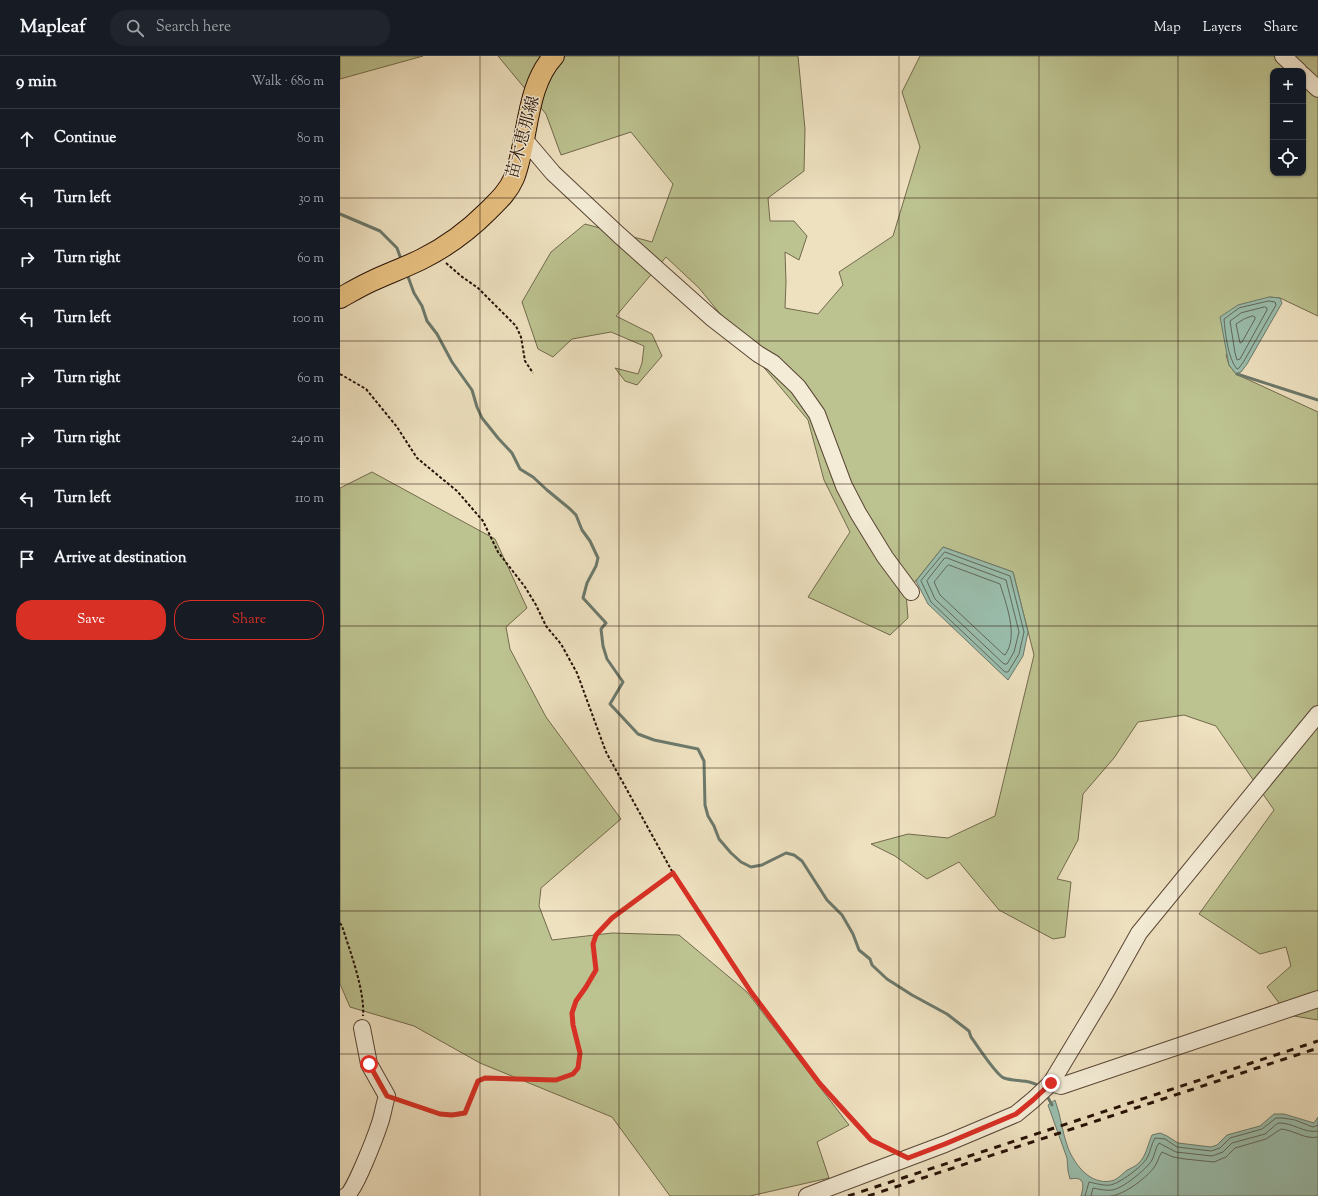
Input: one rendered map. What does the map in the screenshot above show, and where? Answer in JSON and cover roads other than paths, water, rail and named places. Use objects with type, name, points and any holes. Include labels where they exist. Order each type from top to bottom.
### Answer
[{"type":"main road","name":"苗木恵那線","points":[[340,298],[439,249],[471,228],[505,195],[514,178],[525,140],[527,122],[536,89],[542,75],[554,56]]},
{"type":"street","points":[[1283,56],[1296,68]]},
{"type":"street","points":[[1306,78],[1318,89]]},
{"type":"street","points":[[525,140],[553,173],[625,240],[713,319],[758,354],[773,363],[798,387],[817,414],[844,486],[858,513],[885,557],[911,592]]},
{"type":"street","points":[[807,1196],[945,1144],[1016,1114],[1033,1100],[1051,1083],[1107,990],[1139,933],[1318,714]]},
{"type":"street","points":[[1051,1083],[1061,1086],[1318,999]]},
{"type":"street","points":[[346,1194],[357,1178],[380,1123],[387,1096],[369,1064],[362,1028]]},
{"type":"water","points":[[1269,297],[1280,298],[1282,303],[1247,364],[1241,372],[1236,374],[1229,365],[1220,317],[1238,305]]},
{"type":"water","points":[[943,547],[1013,572],[1028,632],[1023,656],[1008,680],[928,604],[916,581]]},
{"type":"water","points":[[1055,1100],[1066,1142],[1075,1161],[1090,1177],[1103,1181],[1115,1180],[1126,1171],[1136,1166],[1145,1153],[1152,1135],[1160,1133],[1178,1143],[1211,1147],[1217,1145],[1227,1135],[1260,1126],[1274,1114],[1284,1114],[1314,1123],[1318,1117],[1318,1196],[1081,1196],[1083,1188],[1082,1182],[1081,1180],[1075,1178],[1070,1179],[1067,1158],[1048,1105]]},
{"type":"waterway","points":[[340,214],[380,231],[397,248],[402,262]]},
{"type":"waterway","points":[[407,274],[414,293],[422,306],[427,321],[437,334],[452,362],[472,390],[482,418],[512,453],[520,469],[533,477],[576,515],[582,530],[590,541],[598,558],[596,566],[587,583],[583,598],[606,623],[601,629],[603,646],[607,659],[623,682],[610,704],[638,734],[654,740],[698,749],[704,761],[705,805],[708,816],[719,839],[741,862],[751,867],[762,865],[786,853],[794,855],[802,861],[827,900],[842,915],[853,934],[859,950],[870,959],[872,965],[887,979],[912,995],[947,1014],[969,1031],[971,1037],[982,1053],[1001,1076],[1008,1079],[1036,1084],[1040,1087]]},
{"type":"waterway","points":[[1237,374],[1318,400]]},
{"type":"waterway","points":[[1046,1094],[1052,1105]]},
{"type":"railway","points":[[848,1196],[1318,1041]]},
{"type":"railway","points":[[868,1196],[1318,1048]]}]
